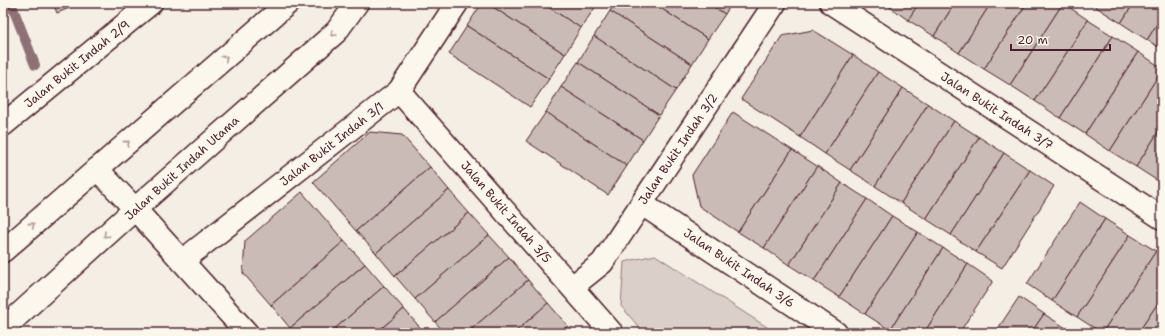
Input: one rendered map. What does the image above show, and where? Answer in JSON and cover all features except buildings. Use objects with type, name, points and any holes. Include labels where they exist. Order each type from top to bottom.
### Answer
[{"type":"street","name":"Jalan Bukit Indah 2/9","points":[[3,125],[151,3]]},
{"type":"street","points":[[3,251],[288,3]]},
{"type":"street","name":"Jalan Bukit Indah Utama","points":[[3,329],[135,209],[336,32],[357,3]]},
{"type":"street","name":"Jalan Bukit Indah 3/1","points":[[182,261],[399,91],[457,3]]},
{"type":"street","name":"Jalan Bukit Indah 3/2","points":[[572,287],[602,263],[775,3]]},
{"type":"street","name":"Jalan Bukit Indah 3/7","points":[[831,3],[1162,218]]},
{"type":"street","name":"Jalan Bukit Indah 3/5","points":[[399,91],[612,333]]},
{"type":"street","points":[[97,169],[247,333]]},
{"type":"street","name":"Jalan Bukit Indah 3/6","points":[[642,204],[836,333]]},
{"type":"shaded area","points":[[655,255],[776,333],[644,333],[621,306],[624,262]]},
{"type":"waterway","points":[[11,3],[35,65]]}]
